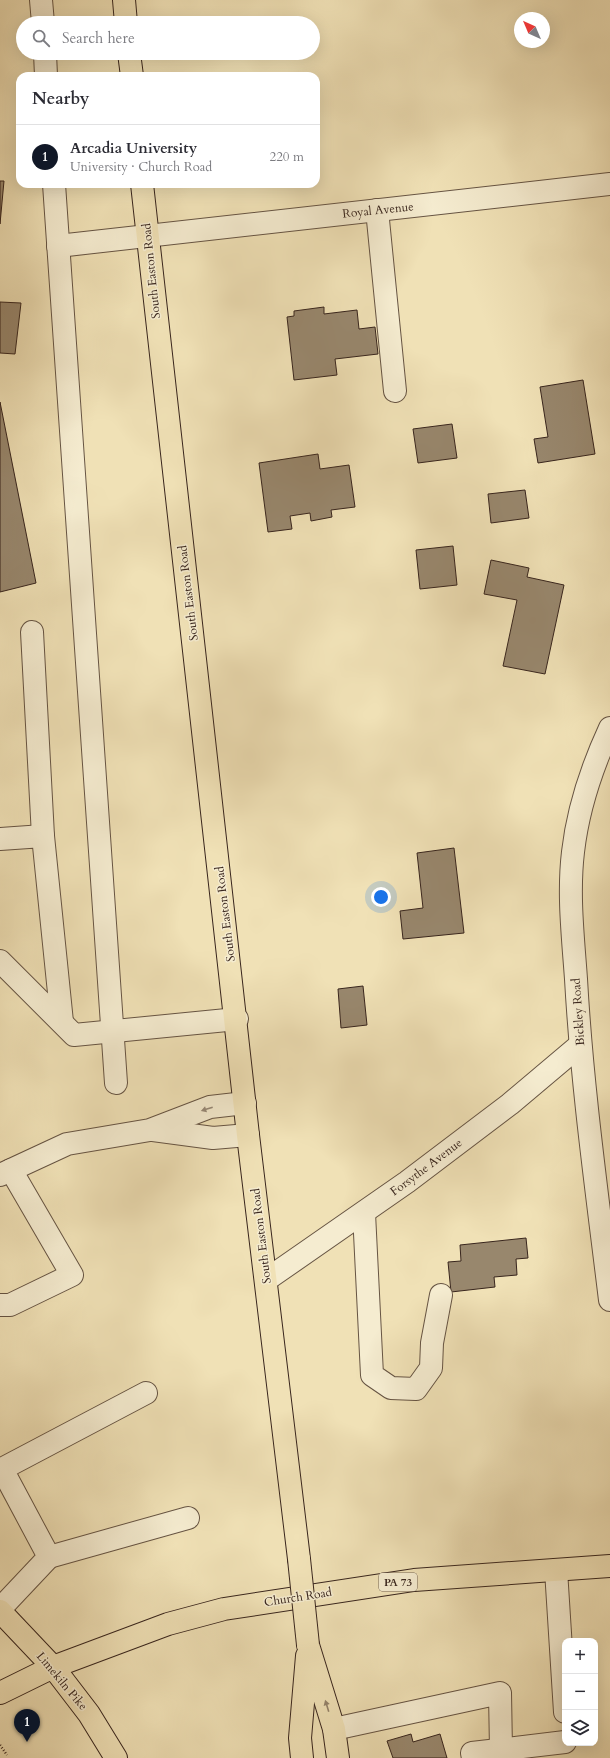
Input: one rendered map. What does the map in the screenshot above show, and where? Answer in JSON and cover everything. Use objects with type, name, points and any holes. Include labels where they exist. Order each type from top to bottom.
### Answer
[{"type":"main road","points":[[124,0],[125,16]]},
{"type":"main road","points":[[130,60],[131,72]]},
{"type":"main road","name":"South Easton Road","points":[[142,188],[248,1135],[308,1645],[300,1738],[302,1758]]},
{"type":"main road","name":"Church Road","points":[[0,1693],[53,1667],[168,1624],[224,1608],[414,1580],[610,1566]]},
{"type":"main road","name":"Limekiln Pike","points":[[0,1610],[53,1667],[89,1714],[116,1758]]},
{"type":"main road","name":"South Easton Road","points":[[308,1645],[334,1729],[338,1758]]},
{"type":"street","points":[[41,0],[42,16]]},
{"type":"street","points":[[45,60],[46,72]]},
{"type":"street","name":"Royal Avenue","points":[[58,246],[610,184]]},
{"type":"street","points":[[54,188],[116,1082]]},
{"type":"street","points":[[377,210],[395,391]]},
{"type":"street","points":[[32,632],[43,836],[62,1022]]},
{"type":"street","name":"Bickley Road","points":[[610,728],[596,757],[584,796],[573,853],[572,918],[580,1045],[610,1300]]},
{"type":"street","points":[[0,839],[43,836]]},
{"type":"street","points":[[0,961],[74,1035],[236,1019]]},
{"type":"street","name":"Forsythe Avenue","points":[[266,1280],[407,1182],[510,1104],[580,1045]]},
{"type":"street","points":[[0,1305],[10,1305],[72,1275],[5,1172],[67,1144],[150,1130],[210,1107],[245,1103]]},
{"type":"street","points":[[150,1130],[213,1138],[248,1135]]},
{"type":"street","points":[[364,1212],[372,1375],[391,1388],[416,1389],[431,1368],[432,1343],[441,1295]]},
{"type":"street","points":[[49,1557],[2,1469],[146,1393]]},
{"type":"street","points":[[0,1610],[49,1557],[188,1518]]},
{"type":"street","points":[[556,1570],[565,1710]]},
{"type":"street","points":[[334,1729],[500,1693],[501,1750]]},
{"type":"street","points":[[474,1758],[472,1753],[562,1743]]},
{"type":"street","points":[[563,1758],[565,1746]]},
{"type":"path","points":[[0,1745],[7,1755]]},
{"type":"building","points":[[0,181],[4,181],[0,224]]},
{"type":"building","points":[[0,302],[21,303],[15,354],[0,353]]},
{"type":"building","points":[[324,307],[324,314],[357,310],[359,329],[375,327],[378,354],[335,359],[337,375],[294,380],[287,317],[294,316],[294,311]]},
{"type":"building","points":[[583,380],[595,454],[538,463],[534,439],[548,437],[540,387]]},
{"type":"building","points":[[0,402],[36,583],[0,592]]},
{"type":"building","points":[[452,424],[457,458],[418,463],[413,429]]},
{"type":"building","points":[[318,454],[320,469],[349,465],[355,507],[331,510],[332,517],[311,521],[310,513],[290,516],[292,529],[268,532],[259,463]]},
{"type":"building","points":[[525,490],[529,518],[491,523],[488,494]]},
{"type":"building","points":[[453,546],[457,585],[420,589],[416,550]]},
{"type":"building","points":[[491,560],[529,568],[527,577],[564,585],[545,674],[503,666],[517,600],[484,594]]},
{"type":"building","points":[[454,848],[464,933],[403,939],[400,911],[423,908],[417,853]]},
{"type":"building","points":[[363,986],[367,1025],[341,1028],[338,989]]},
{"type":"building","points":[[526,1238],[528,1258],[516,1259],[517,1275],[494,1277],[495,1287],[451,1292],[448,1262],[461,1261],[460,1245]]},
{"type":"building","points":[[411,1734],[413,1742],[440,1734],[447,1758],[393,1758],[387,1741]]},
{"type":"place","name":"Arcadia University","points":[[27,1742]]}]
